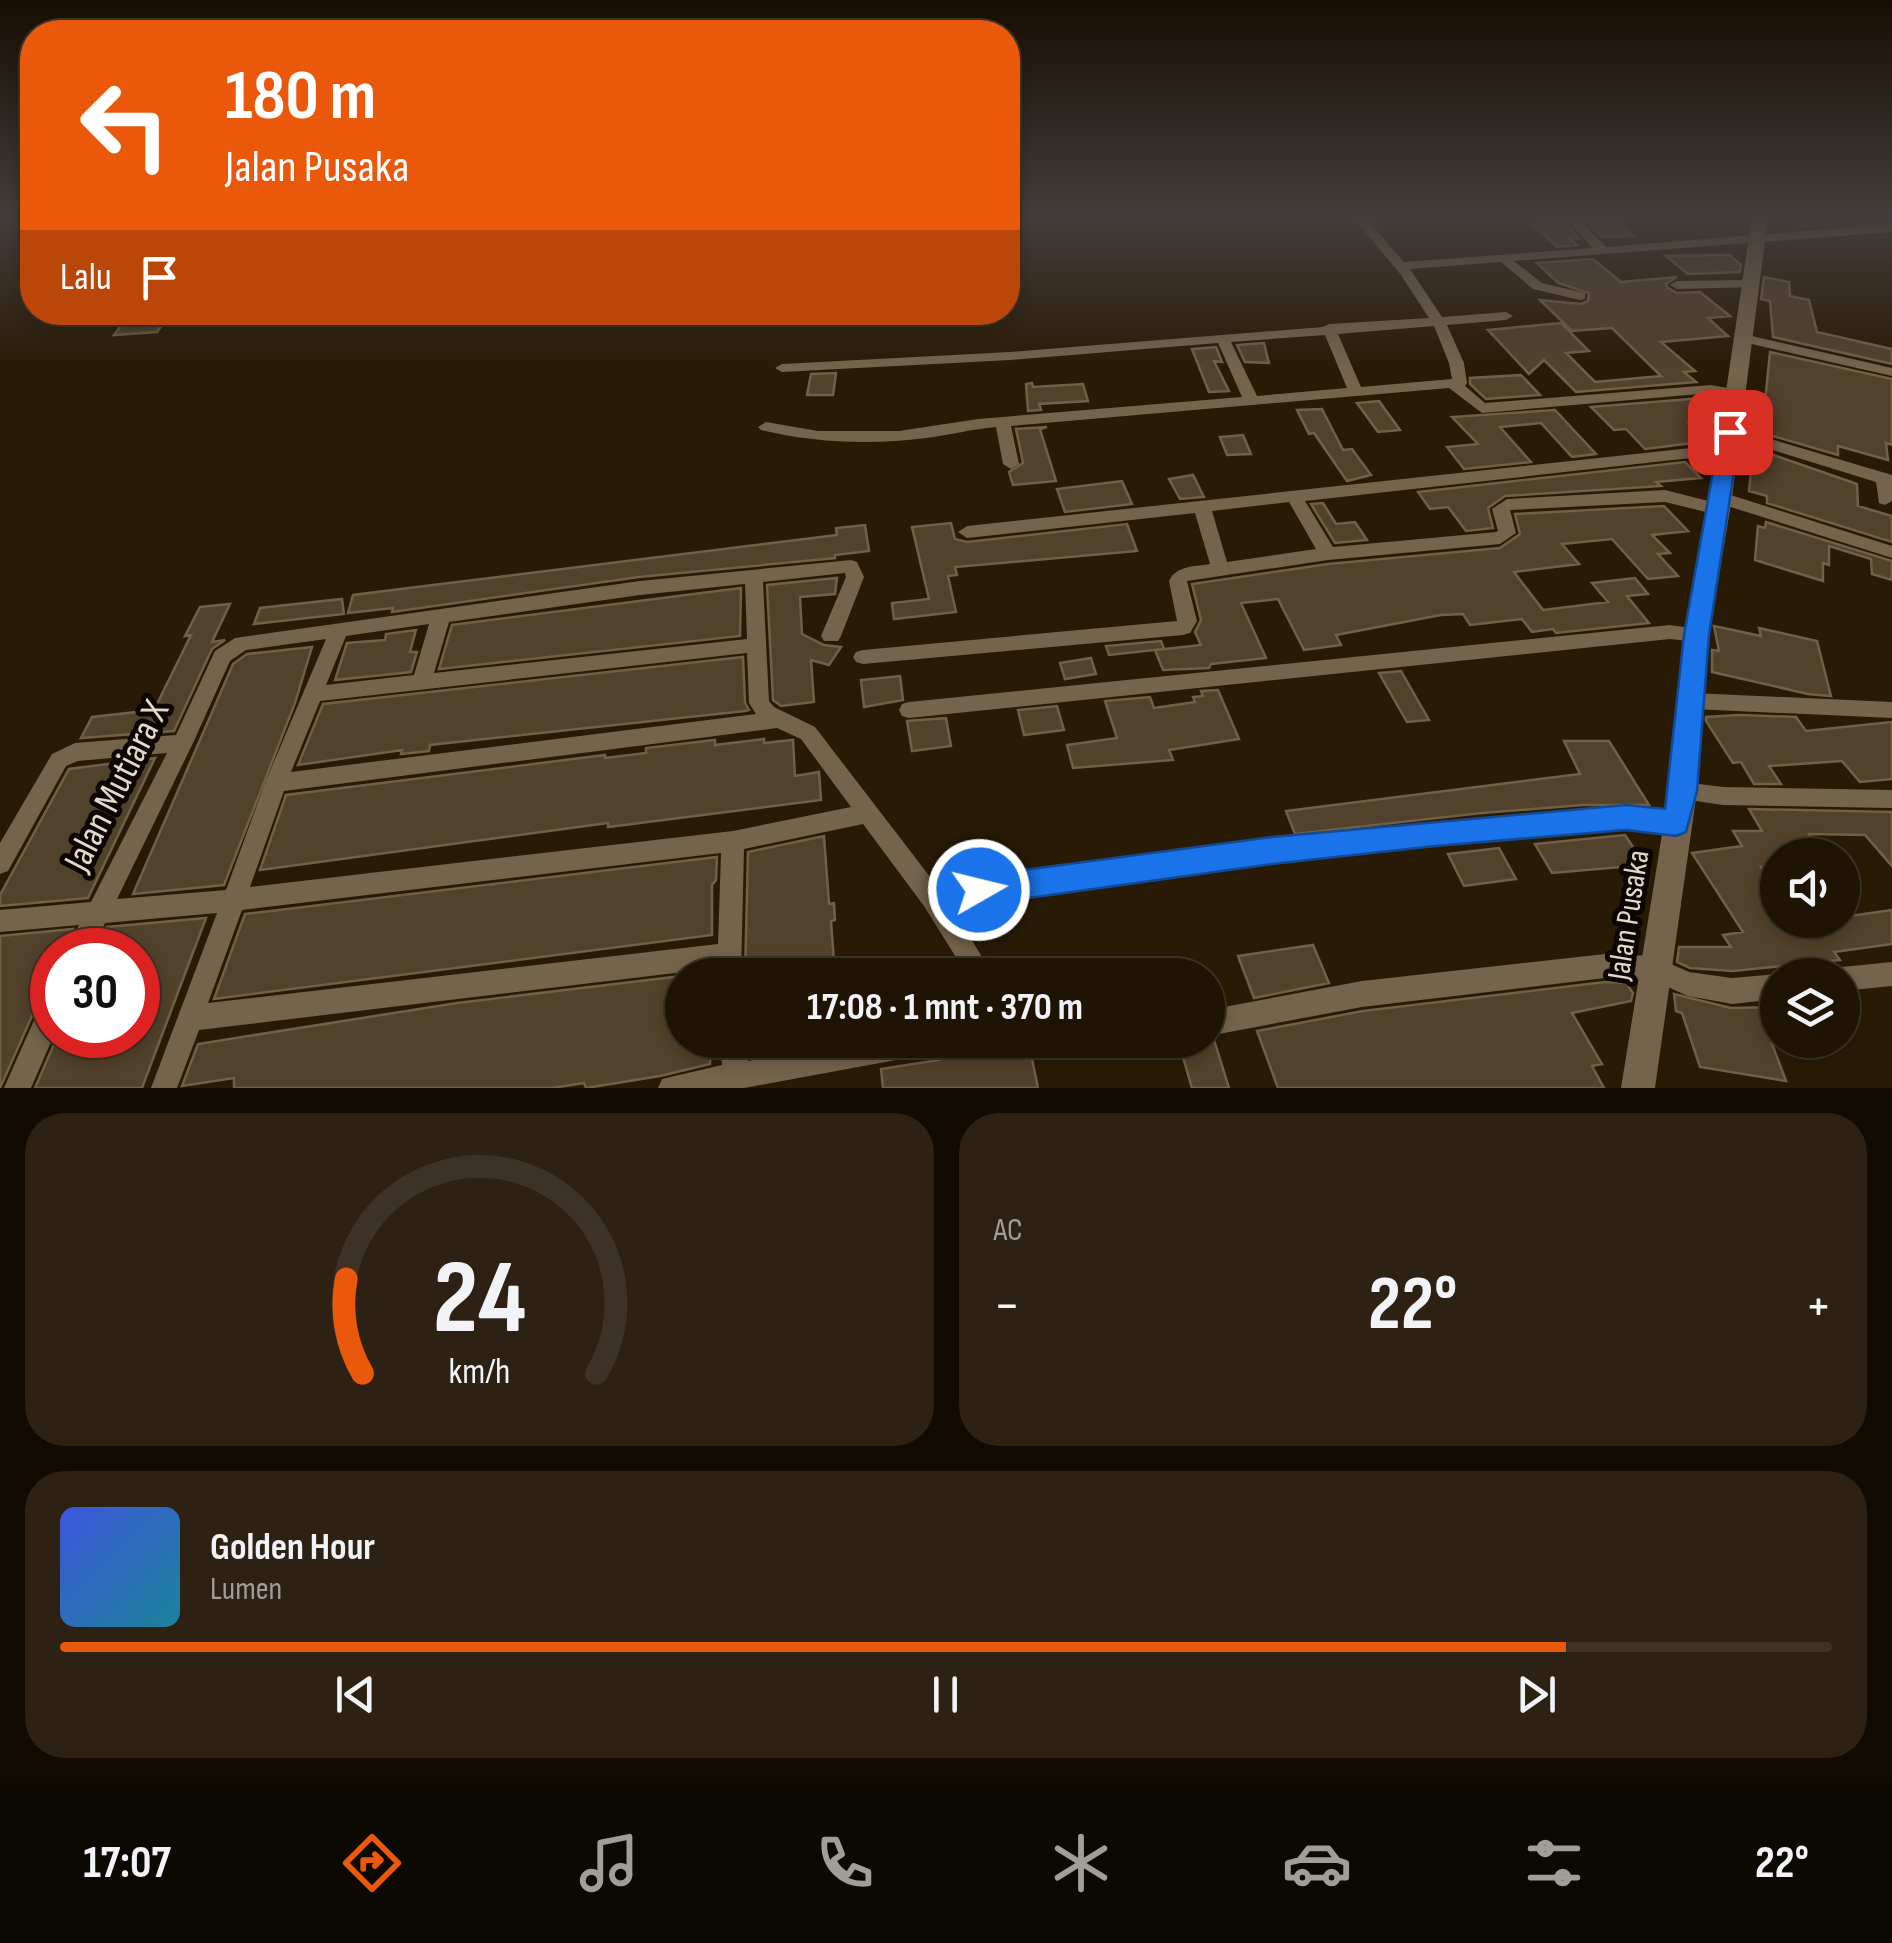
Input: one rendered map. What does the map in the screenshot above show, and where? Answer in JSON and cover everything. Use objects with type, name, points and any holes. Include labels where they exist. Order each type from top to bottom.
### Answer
[{"type":"street","points":[[766,427],[796,434],[904,434],[1460,383],[1434,319],[1405,268]]},
{"type":"street","points":[[1515,268],[1542,291],[1580,296]]},
{"type":"street","name":"Jalan Pusaka","points":[[1638,1088],[1653,968],[1683,791],[1696,635],[1720,503],[1752,268]]},
{"type":"street","points":[[1677,285],[1750,284]]},
{"type":"street","points":[[782,368],[1010,356],[1506,316]]},
{"type":"street","points":[[1328,328],[1356,392]]},
{"type":"street","points":[[1222,338],[1251,400]]},
{"type":"street","points":[[1742,338],[1892,372]]},
{"type":"street","points":[[1454,385],[1482,408],[1711,389],[1735,393]]},
{"type":"street","points":[[1003,422],[1011,464]]},
{"type":"street","points":[[1730,432],[1888,480],[1885,499]]},
{"type":"street","points":[[966,532],[1690,453],[1726,462]]},
{"type":"street","points":[[863,657],[1184,628],[1188,620],[1178,577],[1328,554],[1500,538],[1507,533],[1500,509],[1507,505],[1664,496],[1720,503],[1892,552]]},
{"type":"street","points":[[1294,497],[1328,554]]},
{"type":"street","points":[[1202,507],[1220,569]]},
{"type":"street","points":[[164,1088],[276,783],[339,630],[442,614],[851,566],[855,577],[831,636]]},
{"type":"street","points":[[754,577],[759,704],[780,720],[808,733],[870,813],[943,896],[972,958]]},
{"type":"street","points":[[421,684],[442,614]]},
{"type":"street","name":"Jalan Mutiara X","points":[[89,928],[183,743],[222,656],[242,643],[339,630]]},
{"type":"street","points":[[908,710],[1670,632],[1696,635]]},
{"type":"street","points":[[313,694],[756,645]]},
{"type":"street","points":[[1692,701],[1892,710]]},
{"type":"street","points":[[276,783],[780,720]]},
{"type":"street","points":[[0,864],[59,760],[75,752],[183,743]]},
{"type":"street","points":[[1683,791],[1723,796],[1892,799]]},
{"type":"street","points":[[0,921],[234,900],[734,841],[870,813]]},
{"type":"street","points":[[943,896],[1435,833],[1626,818],[1676,823]]},
{"type":"street","points":[[728,958],[734,841]]},
{"type":"street","points":[[1225,1020],[1362,994],[1605,966],[1653,968],[1688,984],[1732,991],[1760,988]]},
{"type":"street","points":[[189,1018],[665,971]]},
{"type":"street","points":[[1860,977],[1892,974]]},
{"type":"street","points":[[17,1088],[30,1058]]},
{"type":"street","points":[[734,1058],[736,1076]]},
{"type":"street","points":[[670,1088],[835,1058]]},
{"type":"building","points":[[1542,268],[1604,268],[1621,282],[1677,277],[1666,284],[1668,288],[1677,293],[1700,292],[1730,316],[1708,318],[1728,336],[1661,342],[1695,371],[1684,372],[1696,382],[1576,392],[1544,360],[1529,374],[1488,330],[1561,323],[1589,351],[1566,353],[1595,382],[1661,376],[1612,328],[1572,331],[1540,300],[1581,304],[1588,301],[1589,293],[1558,283]]},
{"type":"building","points":[[1680,268],[1741,268],[1740,272],[1688,274]]},
{"type":"building","points":[[1764,277],[1789,282],[1790,296],[1809,300],[1817,332],[1892,349],[1892,364],[1773,337],[1770,301],[1761,299]]},
{"type":"building","points":[[121,325],[162,325],[157,332],[114,335]]},
{"type":"building","points":[[1264,343],[1269,363],[1245,362],[1237,345]]},
{"type":"building","points":[[1216,347],[1222,362],[1214,361],[1229,391],[1209,392],[1192,349]]},
{"type":"building","points":[[1770,352],[1892,379],[1892,445],[1886,443],[1888,460],[1838,446],[1838,455],[1766,434],[1768,413],[1764,412]]},
{"type":"building","points":[[836,373],[833,395],[807,395],[811,374]]},
{"type":"building","points":[[1521,375],[1540,395],[1486,399],[1470,384],[1470,378]]},
{"type":"building","points":[[1032,383],[1033,387],[1083,384],[1088,401],[1039,404],[1041,410],[1028,411],[1026,384]]},
{"type":"building","points":[[1702,398],[1710,405],[1703,406],[1718,420],[1689,423],[1709,441],[1645,449],[1626,429],[1614,430],[1591,407]]},
{"type":"building","points":[[1379,401],[1400,430],[1378,432],[1357,403]]},
{"type":"building","points":[[1322,409],[1343,450],[1352,449],[1371,475],[1347,481],[1314,433],[1309,434],[1297,410]]},
{"type":"building","points":[[1555,410],[1596,454],[1572,457],[1541,423],[1500,427],[1531,462],[1464,469],[1447,447],[1478,444],[1452,417]]},
{"type":"building","points":[[1047,427],[1040,429],[1056,481],[1013,485],[1009,472],[1023,463],[1016,429]]},
{"type":"building","points":[[1243,435],[1251,454],[1227,455],[1220,437]]},
{"type":"building","points":[[1753,451],[1762,459],[1762,451],[1857,484],[1858,506],[1892,516],[1892,542],[1767,503],[1767,496],[1749,491]]},
{"type":"building","points":[[1685,462],[1701,478],[1656,482],[1661,486],[1505,496],[1488,508],[1493,528],[1466,531],[1448,507],[1430,509],[1418,492]]},
{"type":"building","points":[[1193,475],[1204,497],[1180,499],[1169,479]]},
{"type":"building","points":[[1122,481],[1132,504],[1065,512],[1057,489]]},
{"type":"building","points":[[1323,503],[1336,524],[1355,522],[1367,540],[1335,543],[1311,504]]},
{"type":"building","points":[[1664,506],[1688,531],[1652,535],[1670,553],[1658,554],[1678,576],[1648,579],[1612,539],[1562,544],[1579,564],[1514,572],[1543,610],[1608,602],[1592,583],[1635,578],[1648,594],[1627,596],[1649,623],[1556,633],[1553,629],[1532,632],[1522,619],[1470,625],[1463,614],[1441,615],[1336,635],[1341,645],[1304,650],[1278,599],[1241,603],[1266,658],[1211,664],[1209,668],[1163,670],[1155,650],[1201,645],[1195,632],[1201,620],[1192,584],[1328,564],[1500,548],[1520,534],[1515,514]]},
{"type":"building","points":[[1766,522],[1892,561],[1892,580],[1872,574],[1871,559],[1829,546],[1829,565],[1823,563],[1823,581],[1755,560],[1758,526],[1765,528]]},
{"type":"building","points":[[951,523],[955,539],[967,542],[1127,524],[1137,551],[955,567],[957,575],[948,576],[956,612],[894,619],[892,603],[929,599],[912,527]]},
{"type":"building","points":[[865,525],[869,551],[835,558],[639,577],[392,612],[393,608],[348,613],[353,595],[837,535],[836,528]]},
{"type":"building","points":[[837,578],[835,594],[800,597],[802,634],[824,645],[841,647],[829,665],[811,660],[814,702],[781,706],[773,700],[767,585]]},
{"type":"building","points":[[741,588],[740,636],[439,669],[452,625]]},
{"type":"building","points":[[342,599],[344,614],[254,624],[260,608]]},
{"type":"building","points":[[230,604],[212,642],[225,640],[212,649],[174,731],[81,738],[92,717],[154,710],[191,635],[185,636],[200,607]]},
{"type":"building","points":[[1714,626],[1761,636],[1759,628],[1817,641],[1831,696],[1712,672],[1712,650],[1719,651]]},
{"type":"building","points":[[416,630],[410,652],[417,652],[411,672],[335,680],[347,643],[385,640],[386,634]]},
{"type":"building","points":[[1161,641],[1164,649],[1109,655],[1106,646]]},
{"type":"building","points":[[312,647],[295,703],[224,885],[133,894],[233,664],[247,654]]},
{"type":"building","points":[[743,657],[745,703],[749,710],[745,711],[430,745],[429,751],[401,754],[402,750],[298,765],[323,704]]},
{"type":"building","points":[[1091,658],[1096,674],[1065,679],[1060,663]]},
{"type":"building","points":[[1401,671],[1429,720],[1407,722],[1379,673]]},
{"type":"building","points":[[900,676],[903,700],[864,707],[861,680]]},
{"type":"building","points":[[1218,690],[1239,739],[1169,750],[1173,760],[1073,768],[1067,745],[1117,738],[1105,701],[1150,697],[1154,708],[1195,702],[1193,697],[1203,696],[1201,691]]},
{"type":"building","points":[[1057,706],[1064,730],[1024,735],[1018,710]]},
{"type":"building","points":[[1706,717],[1796,717],[1806,731],[1892,722],[1892,779],[1860,782],[1842,761],[1769,766],[1781,784],[1754,784],[1741,762],[1733,763],[1706,721]]},
{"type":"building","points":[[946,718],[951,746],[912,751],[907,721]]},
{"type":"building","points":[[764,739],[764,743],[793,740],[795,776],[819,772],[821,800],[608,827],[608,823],[260,870],[286,795],[646,753],[646,748]]},
{"type":"building","points":[[1564,741],[1609,741],[1649,805],[1583,805],[1482,813],[1295,834],[1286,811],[1580,774]]},
{"type":"building","points":[[155,758],[88,898],[0,906],[0,895],[69,769]]},
{"type":"building","points":[[1749,809],[1892,812],[1892,866],[1865,835],[1760,838],[1760,938],[1860,938],[1860,914],[1892,910],[1892,944],[1834,952],[1838,958],[1760,958],[1760,968],[1733,971],[1690,968],[1677,962],[1679,947],[1731,947],[1723,935],[1743,932],[1692,853],[1742,846],[1733,831],[1762,831]]},
{"type":"building","points":[[1625,835],[1645,865],[1552,873],[1535,844]]},
{"type":"building","points":[[824,836],[829,904],[834,903],[834,958],[745,958],[748,852]]},
{"type":"building","points":[[1499,848],[1516,879],[1464,886],[1448,854]]},
{"type":"building","points":[[717,857],[716,880],[712,885],[712,935],[214,999],[245,914]]},
{"type":"building","points":[[206,918],[160,1040],[160,928],[107,927]]},
{"type":"building","points":[[30,933],[30,1020],[0,1088],[0,936]]},
{"type":"building","points":[[1313,945],[1329,983],[1254,998],[1238,956]]},
{"type":"building","points":[[665,978],[665,1058],[710,1058],[710,1064],[586,1088],[584,1083],[552,1088],[234,1088],[234,1078],[182,1086],[198,1044],[457,1003]]},
{"type":"building","points":[[1605,982],[1626,983],[1633,993],[1631,1001],[1572,1013],[1602,1064],[1592,1066],[1604,1088],[1278,1088],[1257,1031],[1363,1011]]},
{"type":"building","points":[[1674,994],[1731,1008],[1760,1007],[1760,1058],[1777,1058],[1786,1081],[1700,1067],[1682,1013],[1676,1011]]},
{"type":"building","points":[[48,1058],[153,1058],[142,1088],[35,1088]]},
{"type":"building","points":[[1032,1058],[1038,1088],[883,1088],[881,1069],[939,1060]]},
{"type":"building","points":[[1183,1058],[1220,1058],[1229,1088],[1192,1088]]},
{"type":"route","points":[[979,890],[1272,850],[1435,833],[1626,818],[1676,823],[1683,791],[1696,635],[1730,432]]}]
